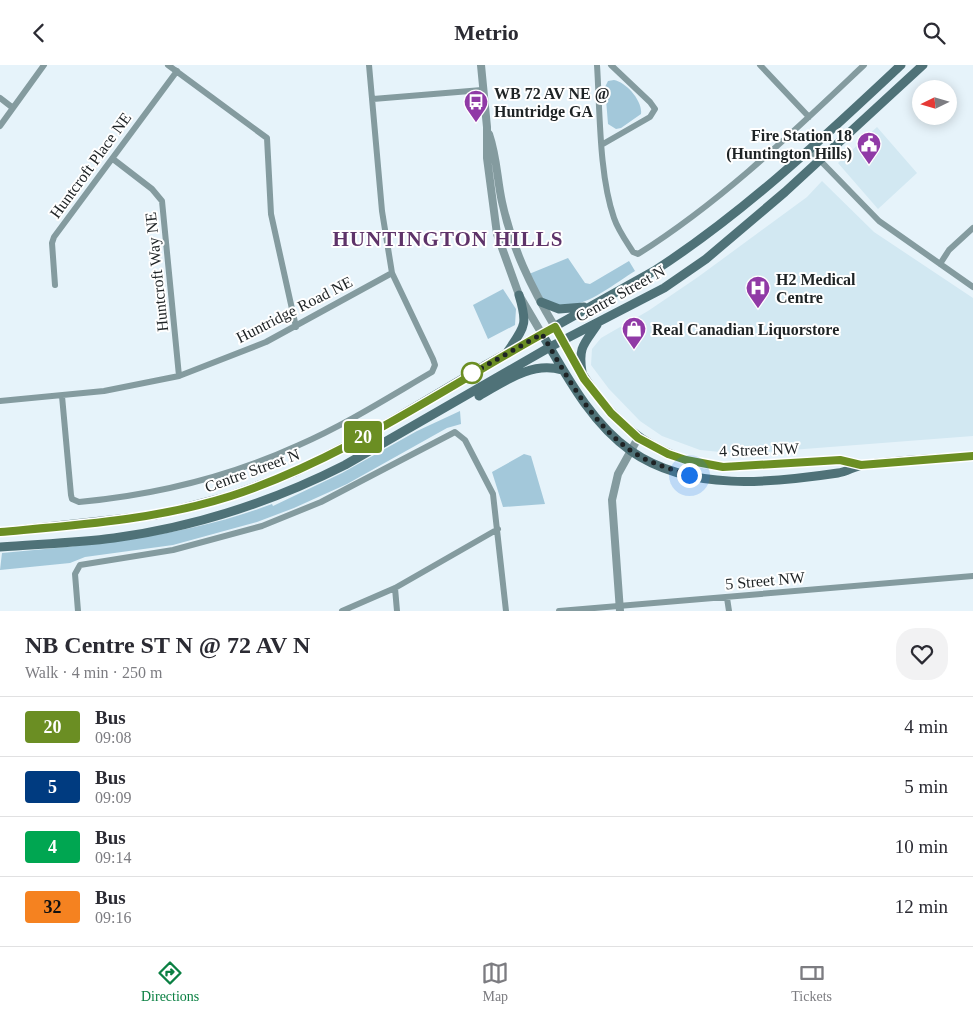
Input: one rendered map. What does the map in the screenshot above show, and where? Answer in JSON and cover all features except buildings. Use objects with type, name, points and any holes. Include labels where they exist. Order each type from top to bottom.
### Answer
[{"type":"main road","name":"Centre Street N","points":[[0,532],[156,515],[230,496],[325,458],[654,271],[694,245],[810,149],[901,65]]},
{"type":"main road","name":"Centre Street N","points":[[0,547],[113,538],[167,529],[240,510],[312,482],[346,465],[550,347],[664,288],[706,259],[820,161],[922,65]]},
{"type":"main road","points":[[507,353],[525,323],[526,316],[519,295]]},
{"type":"main road","points":[[541,302],[559,309],[589,308]]},
{"type":"main road","points":[[584,379],[580,350],[599,322]]},
{"type":"main road","name":"4 Street NW","points":[[555,327],[584,379],[611,413],[638,438],[668,454],[706,465],[740,467],[840,460],[861,465]]},
{"type":"main road","name":"4 Street NW","points":[[542,334],[562,369],[603,426],[630,450],[643,458],[689,475],[733,481],[840,473],[861,465],[973,456]]},
{"type":"main road","points":[[457,402],[473,399],[527,371],[546,366],[562,369]]},
{"type":"street","points":[[0,126],[44,65]]},
{"type":"street","points":[[168,65],[267,138],[271,214],[296,327]]},
{"type":"street","points":[[62,395],[71,495],[76,501],[105,499],[172,488],[223,474],[267,459],[338,426],[432,371],[433,359],[392,273],[382,211],[369,65]]},
{"type":"street","points":[[481,65],[487,127],[487,158],[497,234],[519,295],[542,334]]},
{"type":"street","points":[[597,65],[606,181],[615,220],[632,252],[638,254],[669,234],[724,193],[864,65]]},
{"type":"street","points":[[603,144],[650,117],[655,109],[650,102],[610,65]]},
{"type":"street","points":[[760,65],[809,117]]},
{"type":"street","name":"Huntcroft Place NE","points":[[55,285],[52,243],[176,71]]},
{"type":"street","points":[[373,99],[482,90]]},
{"type":"street","points":[[0,98],[13,107]]},
{"type":"street","points":[[487,127],[496,155],[502,201],[511,240],[526,276],[555,327]]},
{"type":"street","points":[[810,149],[880,221],[973,287]]},
{"type":"street","name":"Huntcroft Way NE","points":[[113,159],[152,189],[162,201],[179,376]]},
{"type":"street","points":[[940,264],[949,250],[973,228]]},
{"type":"street","name":"Huntridge Road NE","points":[[0,401],[104,391],[179,376],[266,343],[392,273]]},
{"type":"street","points":[[78,611],[75,574],[77,568],[89,563],[183,548],[262,526],[321,502],[455,432],[465,440],[493,494],[506,611]]},
{"type":"street","points":[[620,608],[612,499],[618,474],[638,438]]},
{"type":"street","points":[[342,611],[394,588],[498,529]]},
{"type":"street","name":"5 Street NW","points":[[559,611],[620,608],[973,576]]},
{"type":"street","points":[[394,588],[397,611]]},
{"type":"street","points":[[727,598],[729,611]]},
{"type":"shaded area","points":[[614,80],[624,84],[633,93],[641,109],[641,114],[621,128],[616,129],[608,124],[605,87],[608,81]]},
{"type":"shaded area","points":[[877,127],[917,173],[878,209],[838,163]]},
{"type":"shaded area","points":[[822,181],[874,232],[973,298],[973,436],[741,454],[700,450],[662,436],[640,421],[609,389],[591,365],[592,349],[601,338],[648,311],[698,277],[807,197]]},
{"type":"shaded area","points":[[568,258],[585,283],[590,284],[629,261],[635,271],[603,292],[578,304],[566,306],[554,304],[541,296],[529,274]]},
{"type":"shaded area","points":[[503,289],[516,309],[515,325],[488,339],[473,305]]},
{"type":"shaded area","points":[[460,411],[461,424],[447,428],[347,484],[257,522],[173,545],[85,557],[70,563],[0,570],[2,553],[71,547],[139,538],[206,524],[272,504],[273,506],[342,473],[417,431]]},
{"type":"shaded area","points":[[524,454],[531,456],[545,504],[503,507],[492,472]]},
{"type":"bus line","name":"20","points":[[0,532],[156,515],[230,496],[263,485],[325,458],[555,327],[584,379],[611,413],[638,438],[668,454],[686,460],[706,465],[740,467],[840,460],[861,465],[973,456]]},
{"type":"place","name":"WB 72 AV NE @ Huntridge GA","points":[[476,123]]},
{"type":"place","name":"Fire Station 18 (Huntington Hills)","points":[[869,165]]},
{"type":"place","name":"H2 Medical Centre","points":[[758,309]]},
{"type":"place","name":"Real Canadian Liquorstore","points":[[634,350]]},
{"type":"district","name":"HUNTINGTON HILLS","points":[[448,239]]},
{"type":"route","points":[[472,373],[469,375],[542,334],[562,369],[603,426],[630,450],[643,458],[689,475]]}]
